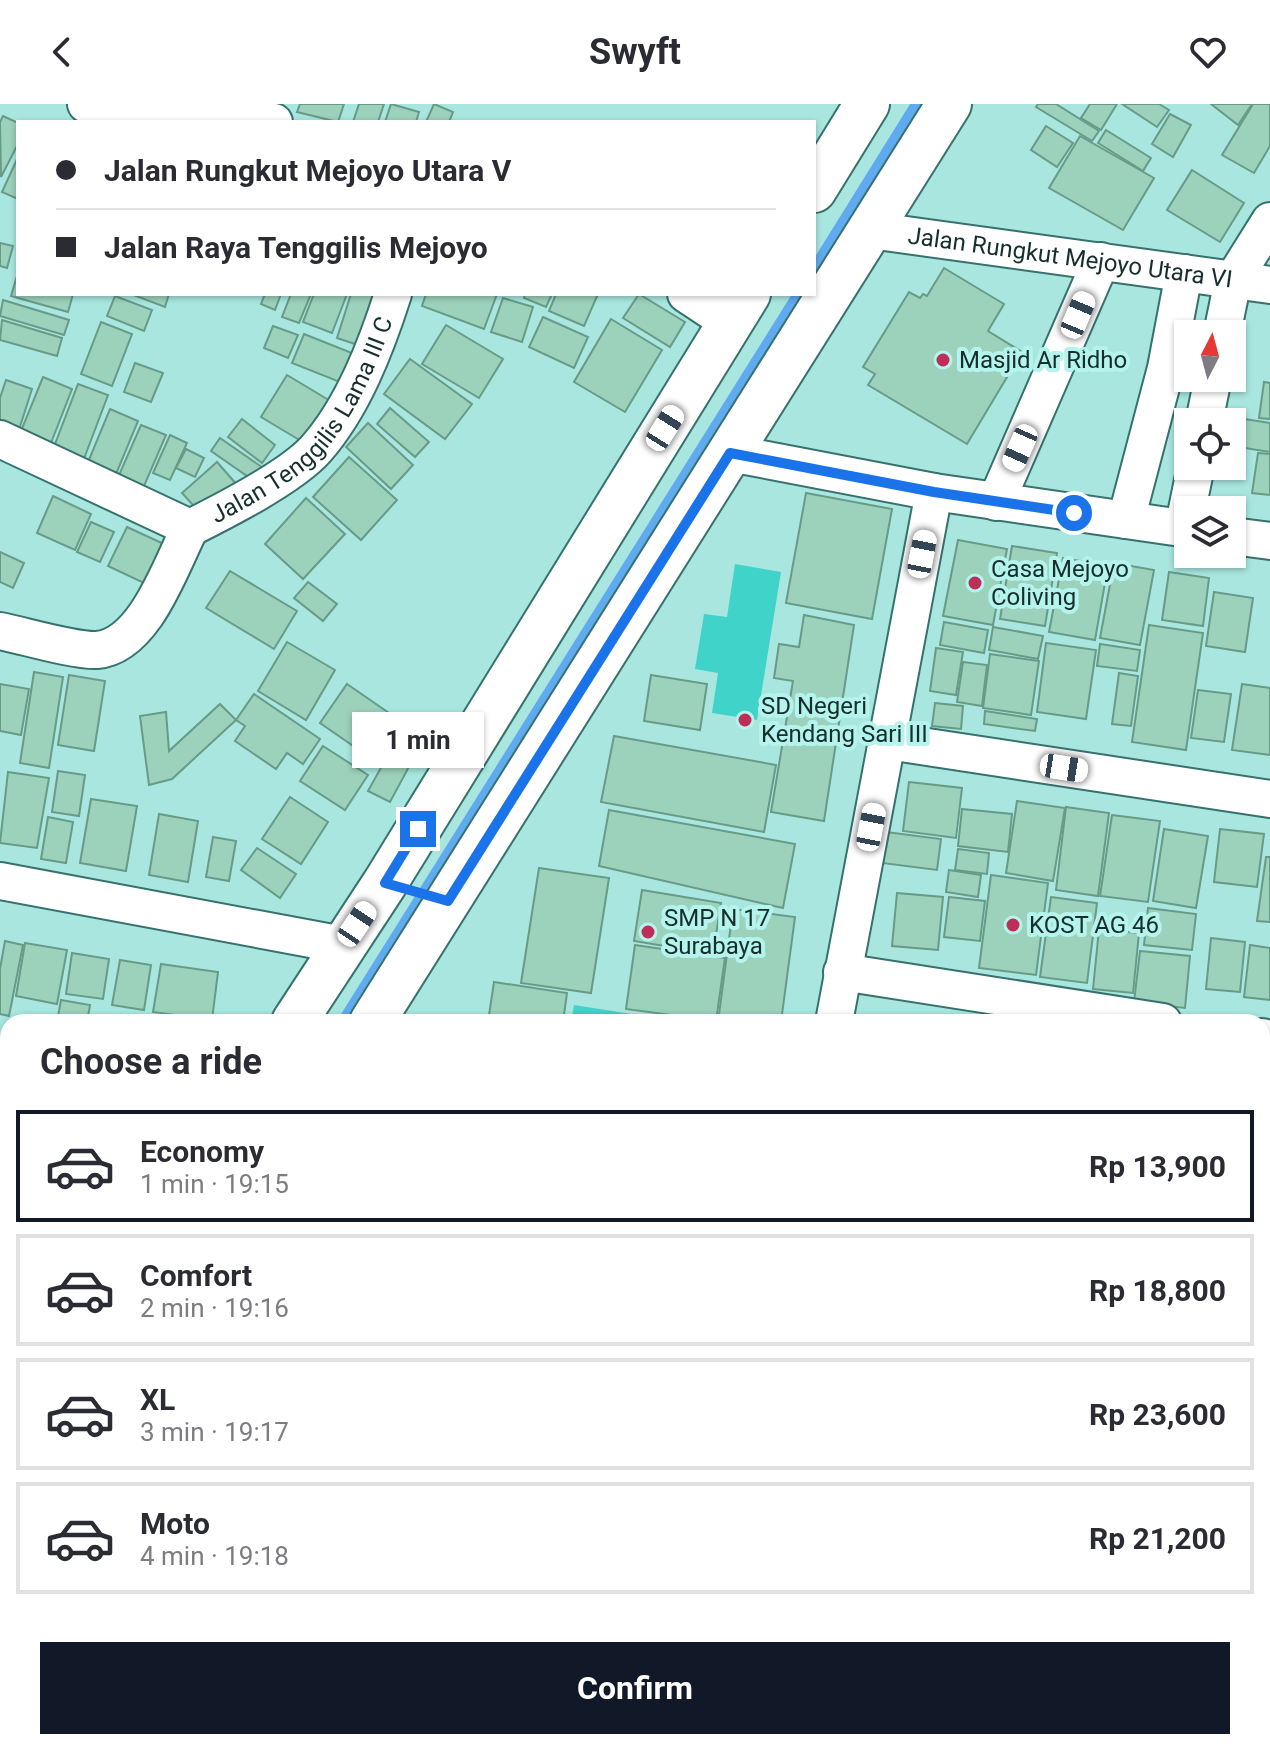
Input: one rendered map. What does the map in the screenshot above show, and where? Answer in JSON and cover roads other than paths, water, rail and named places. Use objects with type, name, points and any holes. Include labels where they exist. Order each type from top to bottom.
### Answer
[{"type":"street","points":[[86,104],[253,120]]},
{"type":"street","points":[[816,187],[867,104]]},
{"type":"street","points":[[377,1014],[443,899],[730,453],[949,104]]},
{"type":"street","points":[[1225,320],[1233,280],[1270,221]]},
{"type":"street","name":"Jalan Rungkut Mejoyo Utara VI","points":[[870,230],[1270,285]]},
{"type":"street","points":[[996,502],[1101,261]]},
{"type":"street","points":[[1126,520],[1166,368],[1184,273]]},
{"type":"street","name":"Jalan Tenggilis Lama III C","points":[[190,528],[241,503],[315,450],[358,383],[375,347],[392,296]]},
{"type":"street","points":[[299,1014],[343,945],[390,885],[739,308],[694,296]]},
{"type":"street","points":[[0,439],[190,528],[142,623],[122,641],[97,650],[0,631]]},
{"type":"street","points":[[730,453],[934,492],[1174,527]]},
{"type":"street","points":[[835,1014],[934,492]]},
{"type":"street","points":[[1246,538],[1270,541]]},
{"type":"street","points":[[888,741],[1270,799]]},
{"type":"street","points":[[0,881],[343,945]]},
{"type":"street","points":[[390,885],[443,899]]},
{"type":"street","points":[[842,972],[1112,1014]]},
{"type":"waterway","points":[[816,265],[916,104]]},
{"type":"waterway","points":[[347,1014],[797,296]]},
{"type":"place","name":"Masjid Ar Ridho","points":[[943,360]]},
{"type":"place","name":"Casa Mejoyo Coliving","points":[[975,583]]},
{"type":"place","name":"SD Negeri Kendang Sari III","points":[[745,720]]},
{"type":"place","name":"KOST AG 46","points":[[1013,925]]},
{"type":"place","name":"SMP N 17 Surabaya","points":[[648,932]]}]
